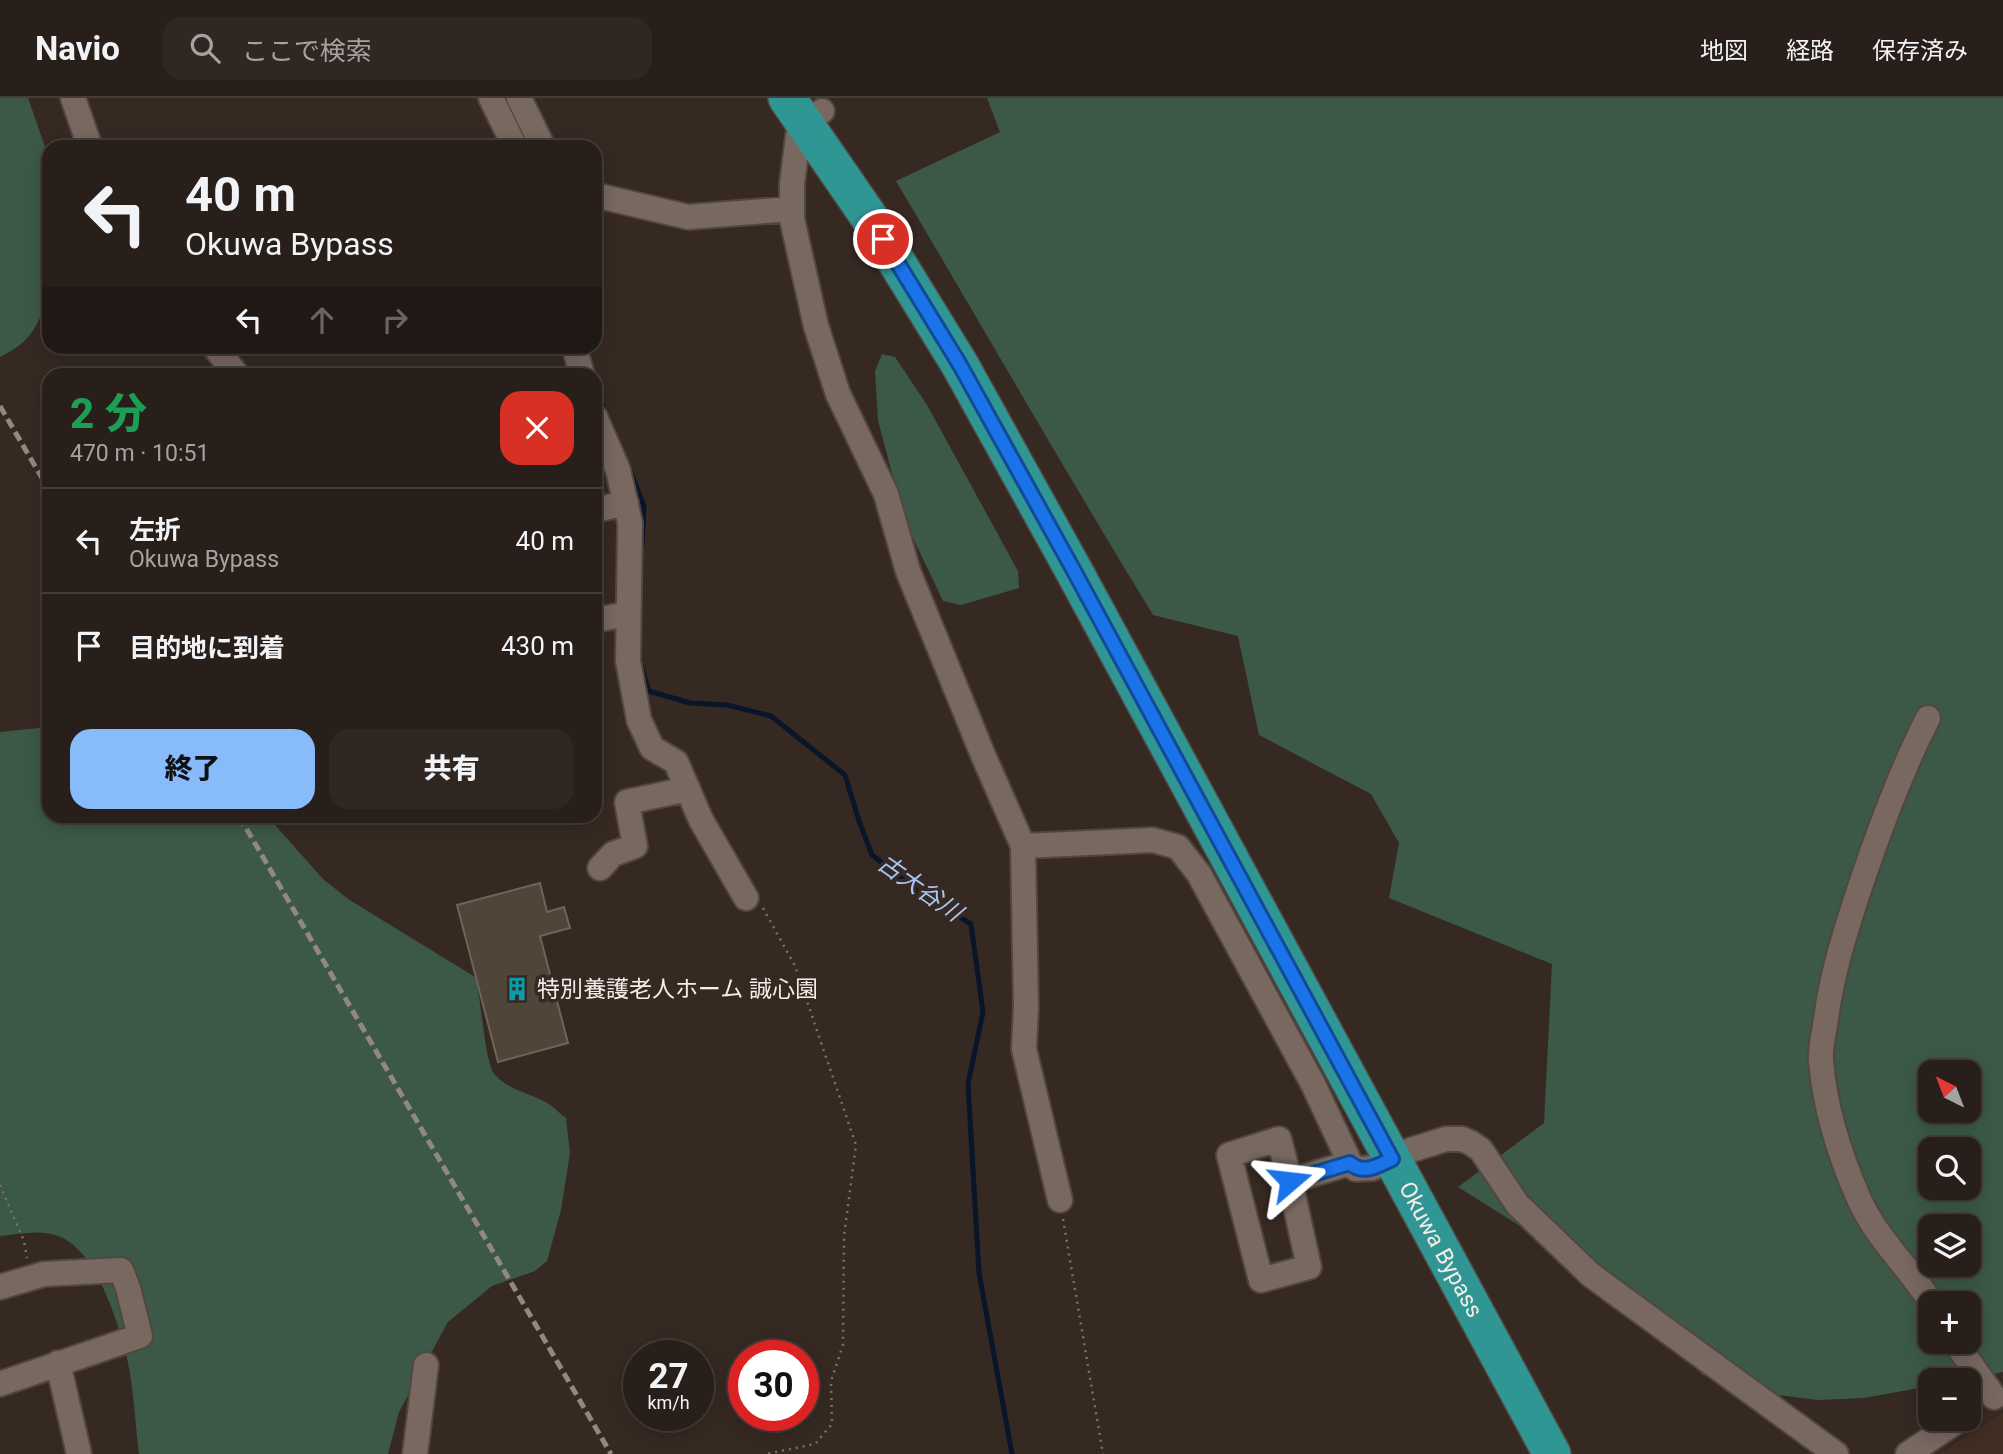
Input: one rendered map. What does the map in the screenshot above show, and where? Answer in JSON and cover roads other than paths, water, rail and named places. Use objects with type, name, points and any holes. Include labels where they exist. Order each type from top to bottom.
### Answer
[{"type":"highway","name":"Okuwa Bypass","points":[[806,107],[869,217],[960,365],[1030,469],[1402,1154],[1552,1454]]},
{"type":"highway","points":[[1402,1154],[1576,1454]]},
{"type":"street","points":[[73,98],[88,140]]},
{"type":"street","points":[[491,98],[512,140]]},
{"type":"street","points":[[519,98],[540,140]]},
{"type":"street","points":[[806,107],[798,136],[792,184],[792,219],[816,326],[838,394],[886,494],[908,571],[1023,846],[1024,1049],[1060,1200]]},
{"type":"street","points":[[602,197],[688,217],[792,209]]},
{"type":"street","points":[[220,354],[231,368]]},
{"type":"street","points":[[602,433],[618,470],[630,523],[628,661],[639,720],[652,748],[676,762],[701,820],[746,898]]},
{"type":"street","points":[[602,508],[626,503]]},
{"type":"street","points":[[602,619],[627,614]]},
{"type":"street","points":[[1924,1291],[1882,1237],[1860,1202],[1828,1109],[1821,1058],[1830,987],[1854,905],[1891,797],[1928,718]]},
{"type":"street","points":[[600,868],[613,854],[635,846],[627,802],[688,789]]},
{"type":"street","points":[[1023,846],[1153,840],[1178,847],[1199,874],[1225,920],[1313,1084],[1350,1163],[1356,1169],[1373,1168],[1402,1154],[1446,1139],[1462,1139],[1471,1143],[1481,1150],[1518,1205],[1591,1275],[1836,1454]]},
{"type":"street","points":[[1279,1139],[1290,1181],[1310,1267],[1261,1280],[1228,1154],[1279,1139]]},
{"type":"street","points":[[1290,1181],[1350,1163]]},
{"type":"street","points":[[0,1287],[44,1274],[121,1270],[140,1336],[0,1384]]},
{"type":"street","points":[[1965,1354],[1999,1395],[1981,1406]]},
{"type":"street","points":[[58,1363],[71,1452]]},
{"type":"street","points":[[415,1454],[426,1365]]},
{"type":"street","points":[[1908,1454],[1942,1431]]},
{"type":"waterway","name":"古大谷川","points":[[522,134],[525,140]]},
{"type":"waterway","name":"古大谷川","points":[[602,404],[605,413]]},
{"type":"waterway","name":"古大谷川","points":[[631,473],[644,506],[642,545]]},
{"type":"waterway","name":"古大谷川","points":[[641,666],[649,691],[690,703],[727,705],[771,716],[845,775],[872,855],[920,893],[971,924],[983,1012],[968,1084],[979,1273],[1012,1454]]},
{"type":"railway","points":[[0,406],[42,478]]},
{"type":"railway","points":[[243,823],[611,1454]]},
{"type":"place","name":"特別養護老人ホーム 誠心園","points":[[517,989]]}]
